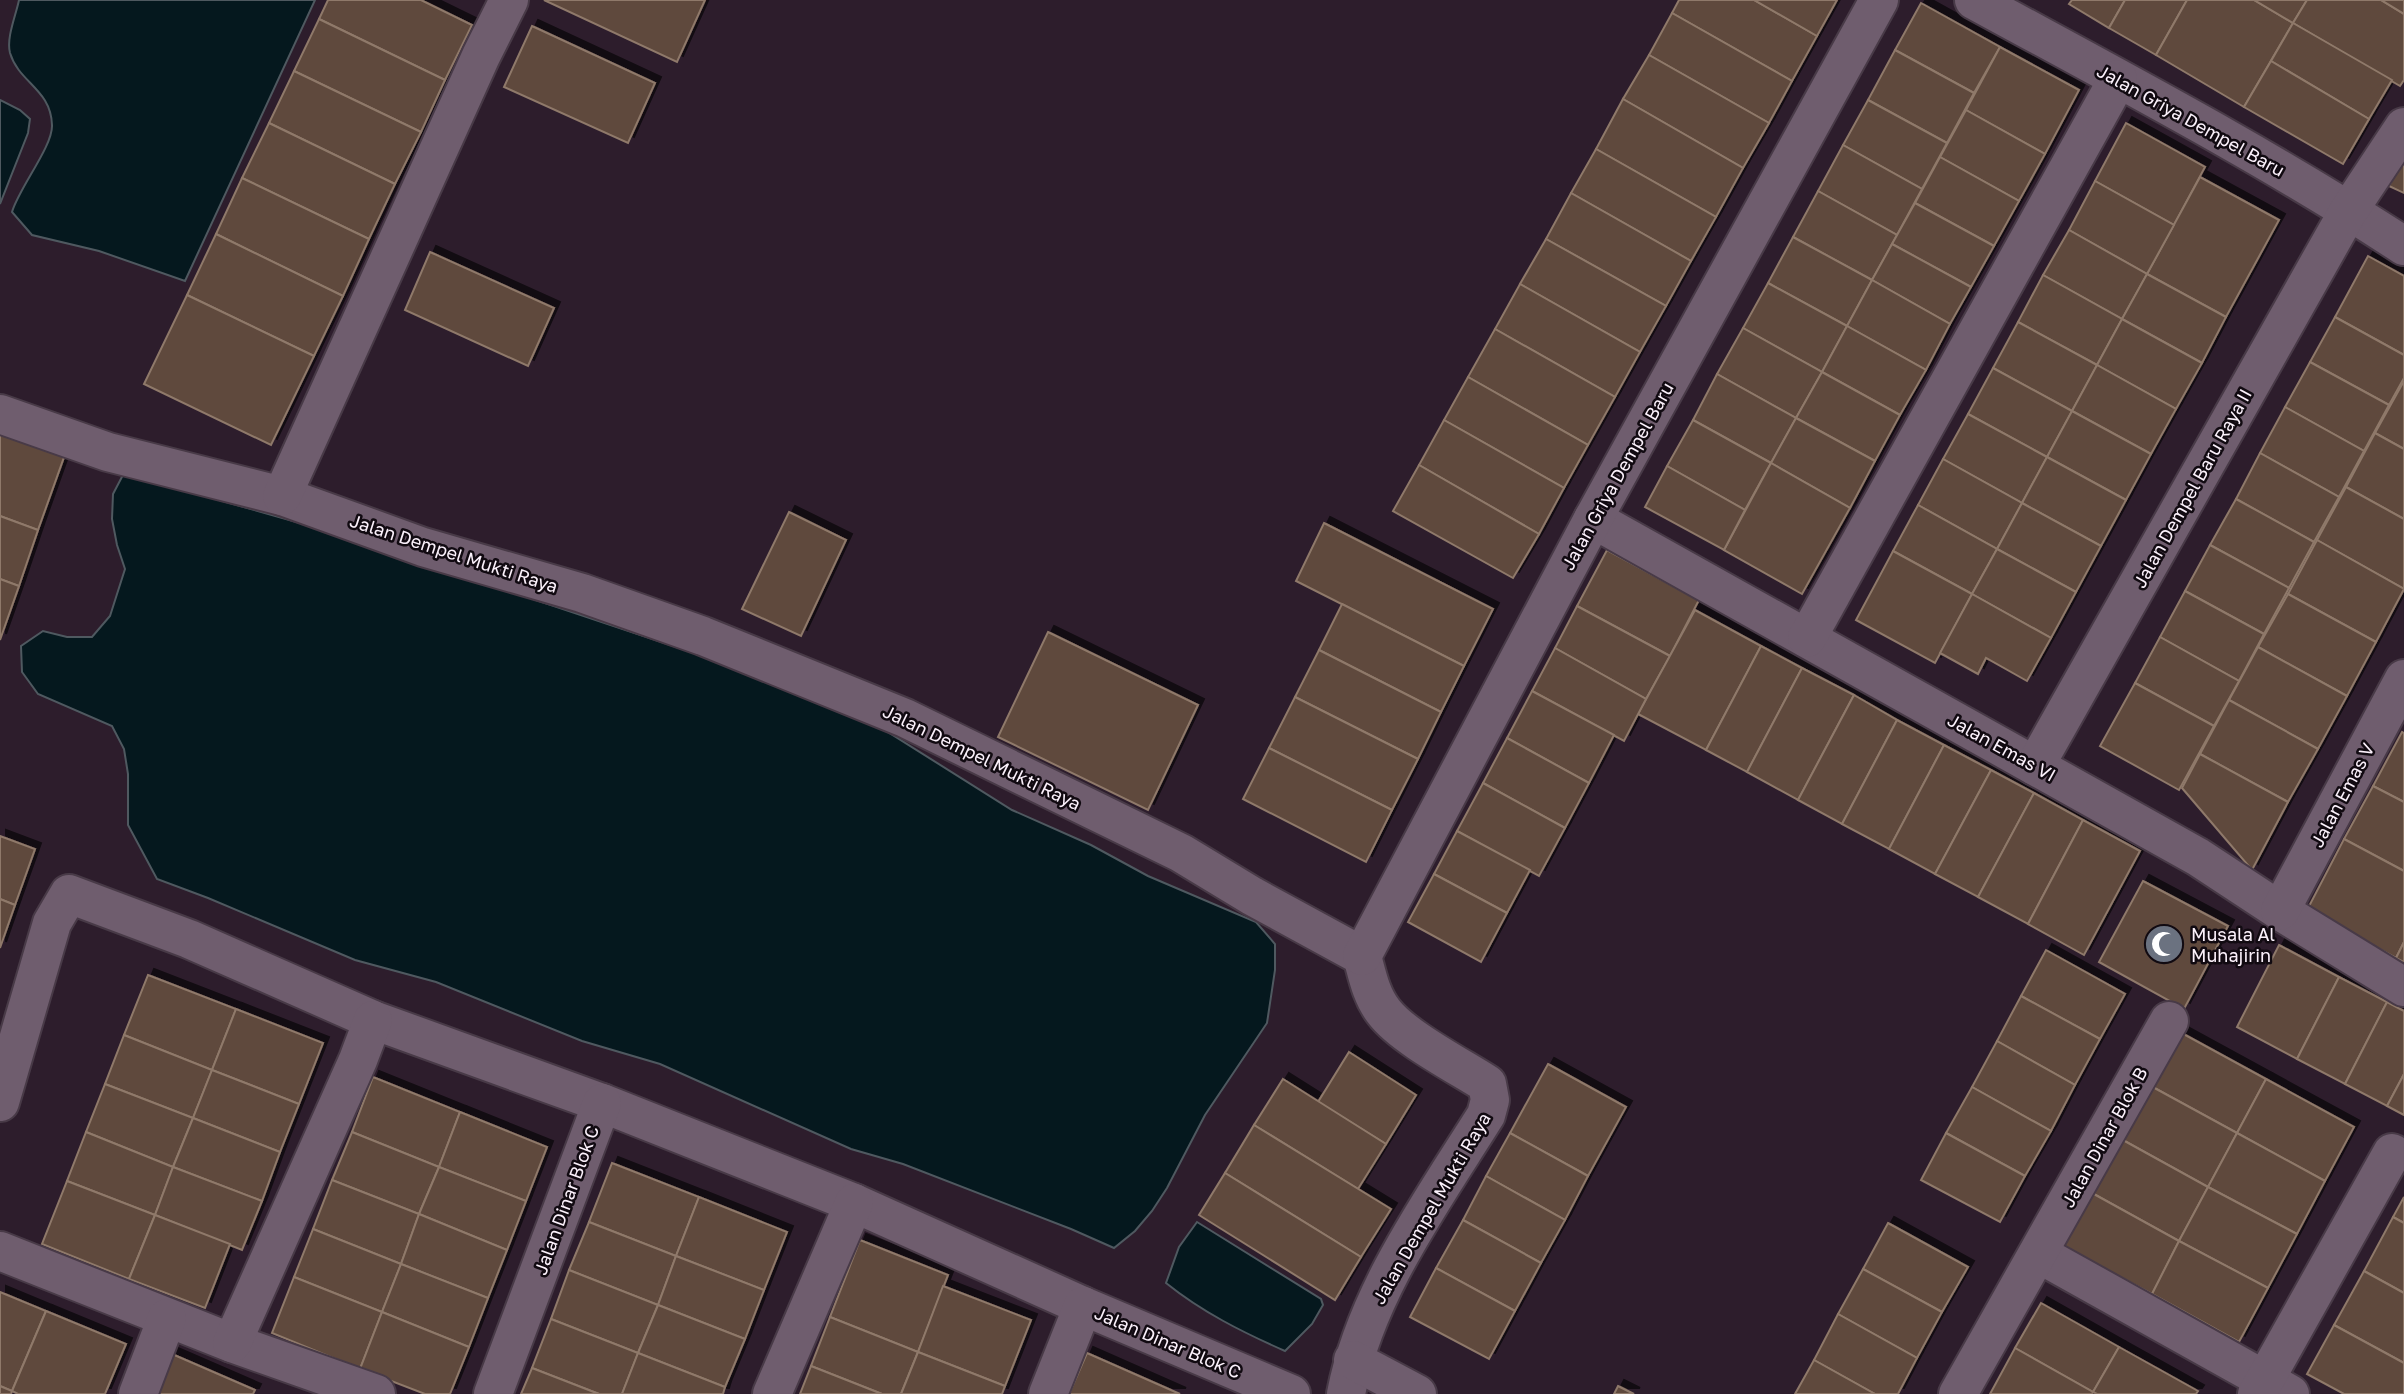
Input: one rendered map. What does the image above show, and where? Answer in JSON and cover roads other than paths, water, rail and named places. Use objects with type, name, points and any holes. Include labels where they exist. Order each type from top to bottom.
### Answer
[{"type":"street","points":[[282,496],[481,56],[509,0]]},
{"type":"street","name":"Jalan Griya Dempel Baru","points":[[1362,956],[1593,519],[1879,0]]},
{"type":"street","name":"Jalan Griya Dempel Baru","points":[[1974,0],[2349,210],[2404,246]]},
{"type":"street","points":[[1807,638],[2118,79]]},
{"type":"street","name":"Jalan Dempel Baru Raya II","points":[[2035,766],[2349,210],[2404,127]]},
{"type":"street","name":"Jalan Dempel Mukti Raya","points":[[0,414],[108,452],[282,496],[423,547],[582,593],[703,636],[905,718],[1181,853],[1252,896],[1362,956],[1371,987],[1383,1012],[1407,1033],[1487,1084],[1490,1100],[1486,1115],[1413,1232],[1373,1309],[1350,1377]]},
{"type":"street","name":"Jalan Emas VI","points":[[1593,519],[2198,857],[2404,987]]},
{"type":"street","name":"Jalan Emas V","points":[[2280,911],[2404,679]]},
{"type":"street","points":[[0,1102],[52,923],[69,894],[189,939],[373,1020],[602,1103]]},
{"type":"street","points":[[232,1343],[358,1060],[373,1020]]},
{"type":"street","name":"Jalan Dinar Blok B","points":[[1958,1394],[2169,1021]]},
{"type":"street","name":"Jalan Dinar Blok C","points":[[493,1394],[602,1103],[854,1203],[1083,1306],[1291,1394]]},
{"type":"street","points":[[2039,1254],[2270,1390],[2392,1153]]},
{"type":"street","points":[[772,1394],[854,1203]]},
{"type":"street","points":[[0,1251],[232,1343],[376,1394]]},
{"type":"street","name":"Jalan Dinar Blok C","points":[[1048,1394],[1083,1306]]},
{"type":"street","points":[[138,1394],[167,1318]]},
{"type":"street","points":[[1350,1377],[1417,1394]]},
{"type":"water","points":[[19,0],[315,0],[185,281],[99,251],[32,235],[12,212],[42,155],[52,125],[50,113],[41,94],[20,72],[10,53],[10,34]]},
{"type":"water","points":[[0,100],[20,110],[30,119],[28,133],[0,204]]},
{"type":"water","points":[[124,473],[342,535],[840,702],[1012,810],[1091,845],[1148,876],[1256,922],[1275,944],[1275,970],[1267,1023],[1205,1115],[1152,1211],[1135,1231],[1114,1248],[903,1164],[851,1149],[660,1064],[582,1041],[436,982],[355,960],[157,879],[128,825],[128,774],[124,749],[112,726],[38,694],[22,672],[21,646],[43,631],[67,637],[92,637],[110,616],[125,569],[112,519],[113,494]]},
{"type":"water","points":[[1197,1222],[1321,1299],[1323,1305],[1312,1324],[1285,1351],[1223,1321],[1166,1283],[1179,1247]]},
{"type":"place","name":"Musala Al Muhajirin","points":[[2164,944]]}]
